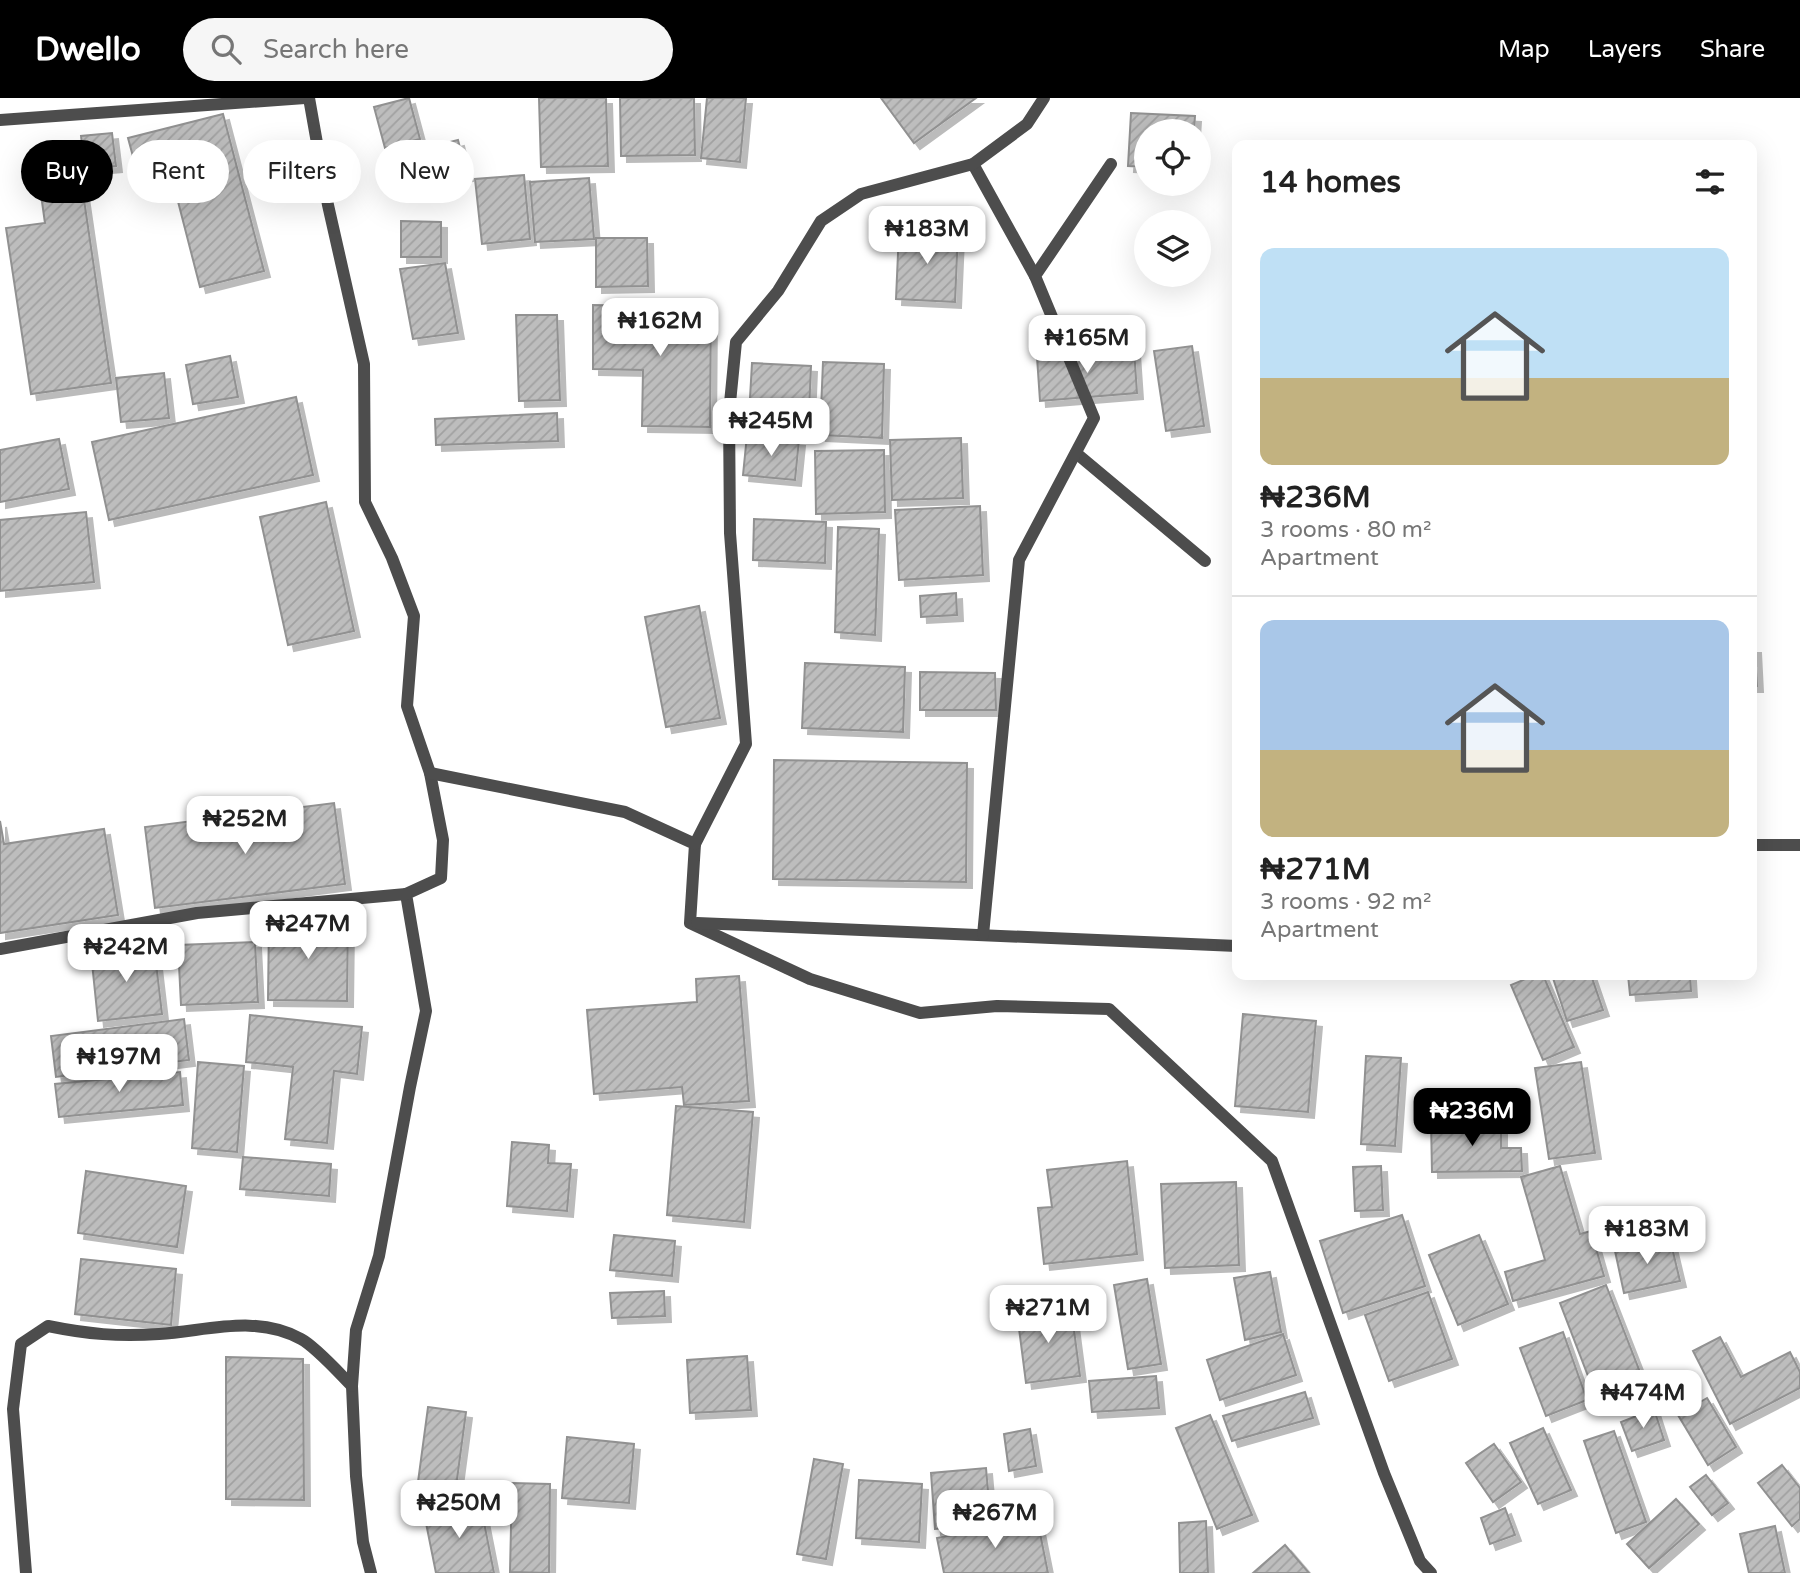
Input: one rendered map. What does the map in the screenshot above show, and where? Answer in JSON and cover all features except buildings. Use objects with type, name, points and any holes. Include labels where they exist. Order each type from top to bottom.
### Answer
[{"type":"street","points":[[0,120],[307,98],[364,364],[365,502],[392,558],[414,616],[407,706],[430,772],[443,841],[440,878],[406,894],[197,913],[0,949]]},
{"type":"street","points":[[690,923],[695,844],[746,744],[730,533],[729,413],[736,342],[778,291],[821,222],[861,194],[973,164],[1027,124],[1044,98]]},
{"type":"street","points":[[973,164],[1035,276],[1094,418],[1019,560],[983,934]]},
{"type":"street","points":[[1035,276],[1111,164]]},
{"type":"street","points":[[1076,453],[1205,561]]},
{"type":"street","points":[[430,772],[625,812],[695,844]]},
{"type":"street","points":[[1757,845],[1800,845]]},
{"type":"street","points":[[371,1573],[363,1542],[356,1476],[352,1386],[356,1330],[379,1256],[426,1012],[406,894]]},
{"type":"street","points":[[690,923],[1232,946]]},
{"type":"street","points":[[690,923],[810,979],[920,1013],[998,1006],[1109,1009],[1272,1161],[1384,1473],[1420,1561],[1431,1573]]},
{"type":"street","points":[[26,1573],[13,1409],[21,1344],[48,1326],[92,1335],[160,1334],[233,1325],[264,1326],[302,1339],[352,1386]]}]
